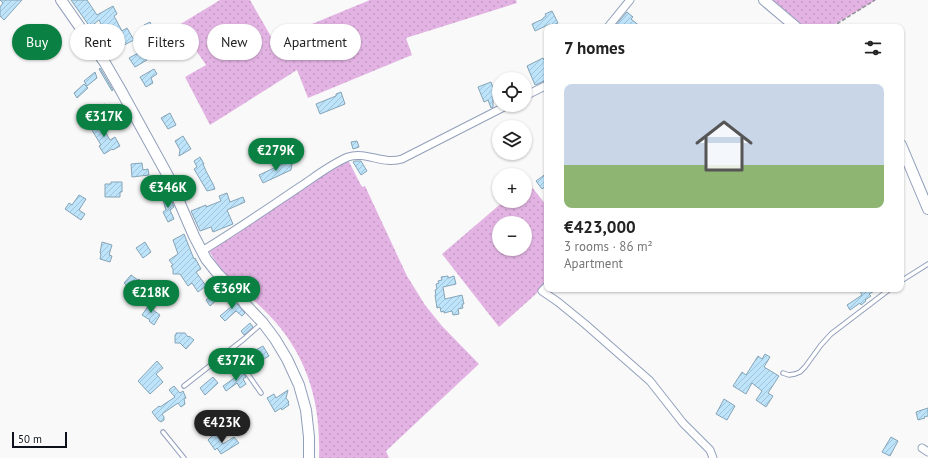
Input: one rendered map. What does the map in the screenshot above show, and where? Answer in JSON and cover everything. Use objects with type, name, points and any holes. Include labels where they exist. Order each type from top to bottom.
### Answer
[{"type":"main road","points":[[61,0],[105,63],[119,87],[168,176],[191,231],[206,259],[218,274],[240,296],[245,304],[265,321],[280,337],[293,357],[305,384],[314,422],[314,458]]},
{"type":"main road","points":[[764,0],[792,24]]},
{"type":"main road","points":[[904,151],[928,209]]},
{"type":"main road","points":[[265,321],[288,359],[299,385],[305,404],[308,423],[309,458]]},
{"type":"street","points":[[610,24],[630,0]]},
{"type":"street","points":[[532,92],[544,86]]},
{"type":"street","points":[[202,251],[327,169],[347,158],[359,155],[386,161],[402,159],[494,112]]},
{"type":"street","points":[[544,289],[542,291],[585,324],[650,381],[691,432],[710,450],[713,458]]},
{"type":"lane","points":[[904,279],[928,264]]},
{"type":"lane","points":[[783,373],[789,375],[800,372],[831,334],[886,292]]},
{"type":"lane","points":[[184,386],[231,350],[265,321]]},
{"type":"lane","points":[[231,350],[261,393]]},
{"type":"lane","points":[[163,432],[184,458]]},
{"type":"path","points":[[837,24],[875,0]]},
{"type":"shaded area","points":[[220,0],[250,0],[270,35],[270,60],[361,60],[361,24],[312,24],[370,0],[516,0],[517,3],[406,38],[412,55],[308,98],[297,70],[210,125],[185,77],[206,65],[199,55],[199,24],[181,24]]},
{"type":"shaded area","points":[[771,0],[876,0],[835,24],[801,24]]},
{"type":"shaded area","points":[[348,160],[362,187],[365,186],[407,276],[425,305],[442,326],[479,364],[386,451],[389,458],[319,458],[318,418],[314,399],[309,381],[294,347],[269,315],[223,271],[207,248],[296,191]]},
{"type":"shaded area","points":[[532,187],[544,202],[544,283],[537,293],[499,327],[442,254],[496,208],[532,208]]},
{"type":"building","points":[[0,0],[22,0],[4,20],[0,16],[0,7],[3,3]]},
{"type":"building","points":[[71,0],[87,0],[97,15],[113,6],[117,14],[114,16],[118,24],[101,24],[99,20],[94,24],[88,24]]},
{"type":"building","points":[[552,11],[558,23],[544,24],[544,27],[535,31],[532,24],[543,19],[546,16],[545,14]]},
{"type":"building","points":[[627,12],[633,17],[631,19],[637,24],[617,24]]},
{"type":"building","points":[[127,28],[133,38],[133,40],[125,44],[125,29]]},
{"type":"building","points":[[133,56],[133,60],[147,60],[135,67],[129,58]]},
{"type":"building","points":[[543,58],[544,81],[535,85],[532,78],[532,72],[530,72],[527,66]]},
{"type":"building","points":[[100,68],[113,90],[112,91],[99,69]]},
{"type":"building","points":[[154,69],[157,74],[151,78],[153,83],[146,87],[140,77]]},
{"type":"building","points":[[95,72],[97,78],[87,86],[84,81]]},
{"type":"building","points":[[491,82],[492,108],[488,100],[484,102],[478,87]]},
{"type":"building","points":[[84,84],[88,88],[77,98],[74,93]]},
{"type":"building","points":[[341,92],[345,104],[320,114],[316,104],[336,96],[336,94]]},
{"type":"building","points":[[105,104],[107,110],[100,112],[98,106]]},
{"type":"building","points":[[170,113],[176,125],[168,129],[161,118]]},
{"type":"building","points":[[103,119],[106,124],[102,126],[110,140],[115,137],[120,146],[104,154],[99,146],[101,145],[90,127]]},
{"type":"building","points":[[183,136],[191,149],[179,156],[180,150],[175,141]]},
{"type":"building","points":[[357,141],[359,147],[353,149],[351,142]]},
{"type":"building","points":[[200,157],[215,189],[207,191],[194,169],[197,167],[194,161]]},
{"type":"building","points":[[361,161],[367,171],[361,175],[353,162]]},
{"type":"building","points":[[287,162],[292,164],[291,170],[263,183],[259,175]]},
{"type":"building","points":[[142,163],[143,170],[148,169],[149,175],[132,177],[131,164]]},
{"type":"building","points":[[544,175],[544,187],[542,189],[536,181]]},
{"type":"building","points":[[111,182],[122,182],[122,192],[120,192],[120,197],[105,197],[105,184],[111,184]]},
{"type":"building","points":[[227,193],[230,202],[243,197],[245,202],[227,210],[233,224],[213,232],[211,227],[200,231],[191,211],[221,201],[219,196]]},
{"type":"building","points":[[79,195],[86,199],[79,210],[85,214],[81,220],[65,209],[69,203],[72,205]]},
{"type":"building","points":[[170,197],[174,207],[170,210],[174,219],[168,222],[163,212],[166,210],[163,200]]},
{"type":"building","points":[[184,234],[194,259],[195,258],[201,269],[196,272],[206,286],[198,292],[192,283],[188,286],[180,274],[173,274],[173,269],[171,266],[173,265],[169,260],[178,254],[173,240]]},
{"type":"building","points":[[102,242],[112,245],[109,255],[112,256],[110,262],[100,259]]},
{"type":"building","points":[[145,242],[151,252],[143,258],[136,248]]},
{"type":"building","points":[[131,275],[143,283],[134,294],[124,283]]},
{"type":"building","points":[[448,276],[448,278],[454,276],[456,284],[443,287],[445,299],[462,295],[464,304],[462,304],[463,308],[458,309],[459,314],[453,315],[452,311],[444,313],[444,311],[441,312],[440,307],[437,308],[435,295],[435,290],[437,289],[436,284],[439,283],[438,281],[442,280],[441,277]]},
{"type":"building","points":[[216,292],[220,297],[210,306],[206,300]]},
{"type":"building","points":[[860,292],[873,292],[869,294],[871,296],[861,305],[860,303],[850,310],[847,305],[862,295]]},
{"type":"building","points":[[230,296],[245,313],[242,316],[236,311],[225,321],[220,316],[232,306],[226,300]]},
{"type":"building","points":[[151,302],[156,306],[153,310],[160,315],[154,325],[149,321],[150,320],[142,315]]},
{"type":"building","points":[[250,323],[253,327],[244,335],[241,331]]},
{"type":"building","points":[[176,333],[185,333],[188,337],[189,336],[194,340],[186,349],[180,343],[175,343]]},
{"type":"building","points":[[263,346],[269,356],[256,364],[255,362],[249,366],[243,357]]},
{"type":"building","points":[[765,354],[770,357],[764,367],[779,376],[768,393],[773,396],[766,407],[756,400],[762,391],[752,383],[746,394],[733,386],[742,372],[746,375],[758,356],[762,359]]},
{"type":"building","points":[[157,361],[163,368],[156,374],[163,382],[150,394],[138,381]]},
{"type":"building","points":[[243,372],[246,377],[243,379],[246,384],[240,388],[237,383],[226,391],[223,386]]},
{"type":"building","points":[[213,377],[218,383],[205,395],[200,388]]},
{"type":"building","points":[[174,386],[180,393],[183,391],[186,398],[184,399],[185,404],[181,407],[178,403],[162,414],[164,420],[161,422],[152,412],[159,406],[160,407],[175,397],[169,390]]},
{"type":"building","points":[[288,390],[286,398],[289,405],[282,410],[281,408],[275,412],[267,398],[274,394],[276,398]]},
{"type":"building","points":[[724,399],[735,406],[727,420],[716,414]]},
{"type":"building","points":[[928,408],[928,416],[918,420],[916,412]]},
{"type":"building","points":[[215,433],[223,444],[234,437],[239,443],[221,454],[217,448],[215,450],[208,440]]},
{"type":"building","points":[[891,437],[898,441],[890,456],[882,452]]}]
